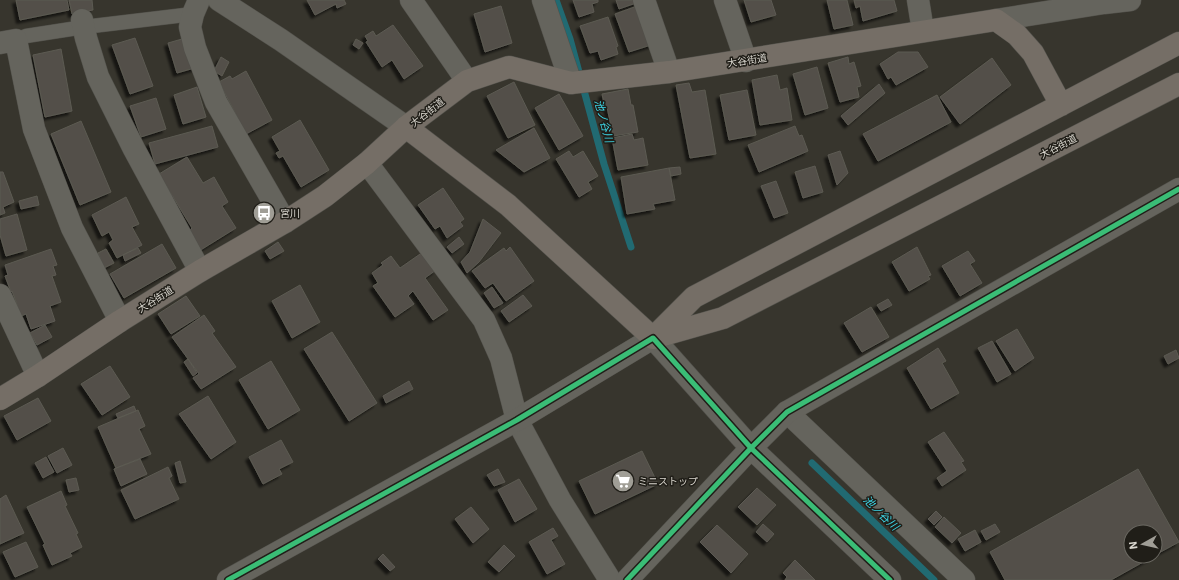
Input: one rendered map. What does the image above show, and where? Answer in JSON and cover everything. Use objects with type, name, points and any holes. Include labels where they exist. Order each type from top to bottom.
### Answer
[{"type":"main road","name":"大谷街道","points":[[0,399],[200,271],[285,222],[325,196],[367,163],[406,127],[467,81],[509,67],[572,83],[669,72],[996,20]]},
{"type":"main road","points":[[996,20],[1017,35],[1033,53],[1061,105]]},
{"type":"main road","points":[[653,338],[694,297],[1179,43]]},
{"type":"main road","name":"大谷街道","points":[[406,127],[508,205],[653,338],[724,318],[1179,84]]},
{"type":"street","points":[[219,0],[281,40],[406,127]]},
{"type":"street","points":[[411,0],[467,81]]},
{"type":"street","points":[[543,0],[572,83]]},
{"type":"street","points":[[644,0],[669,72]]},
{"type":"street","points":[[725,0],[746,60]]},
{"type":"street","points":[[918,0],[923,31]]},
{"type":"street","points":[[996,20],[1104,2],[1130,0]]},
{"type":"street","points":[[196,7],[190,27],[195,48],[216,102],[285,222]]},
{"type":"street","points":[[83,24],[98,77],[134,149],[200,271]]},
{"type":"street","points":[[8,42],[34,129],[72,228],[120,321]]},
{"type":"street","points":[[367,163],[484,320],[501,358],[517,420],[560,500],[610,580]]},
{"type":"street","points":[[627,580],[751,448],[787,412],[1179,189]]},
{"type":"street","points":[[0,295],[38,376]]},
{"type":"street","points":[[228,580],[517,420],[653,338],[751,448],[890,580]]},
{"type":"street","points":[[787,412],[964,580]]},
{"type":"lane","points":[[8,42],[26,36],[83,24],[196,7]]},
{"type":"building","points":[[16,0],[67,0],[69,10],[20,20]]},
{"type":"building","points":[[69,0],[92,0],[93,10],[72,14]]},
{"type":"building","points":[[307,0],[344,0],[346,4],[337,8],[336,4],[315,15]]},
{"type":"building","points":[[573,0],[598,0],[598,2],[592,4],[594,12],[579,17]]},
{"type":"building","points":[[616,0],[638,0],[639,2],[619,9]]},
{"type":"building","points":[[744,0],[771,0],[776,15],[751,22]]},
{"type":"building","points":[[827,0],[847,0],[853,25],[834,29]]},
{"type":"building","points":[[854,0],[894,0],[897,11],[863,21],[860,6],[856,8]]},
{"type":"building","points":[[640,5],[654,44],[629,52],[615,14]]},
{"type":"building","points":[[501,6],[512,43],[485,52],[474,14]]},
{"type":"building","points":[[608,17],[618,46],[616,47],[618,54],[601,60],[598,51],[590,53],[580,26]]},
{"type":"building","points":[[393,25],[423,66],[404,79],[392,60],[382,67],[366,42],[368,41],[365,36],[373,31],[376,36]]},
{"type":"building","points":[[189,37],[198,67],[177,73],[168,43]]},
{"type":"building","points":[[135,38],[153,86],[130,94],[112,45]]},
{"type":"building","points":[[356,39],[363,43],[359,49],[353,45]]},
{"type":"building","points":[[61,49],[72,111],[45,117],[33,55]]},
{"type":"building","points":[[898,52],[918,52],[928,67],[896,85],[891,77],[888,79],[880,64]]},
{"type":"building","points":[[221,57],[229,62],[222,76],[214,71]]},
{"type":"building","points":[[848,57],[849,64],[854,62],[861,86],[857,87],[859,97],[840,102],[828,63]]},
{"type":"building","points":[[992,58],[1011,85],[960,124],[940,97]]},
{"type":"building","points":[[817,67],[828,108],[805,115],[793,74]]},
{"type":"building","points":[[246,71],[272,120],[246,134],[219,82],[230,76],[232,79]]},
{"type":"building","points":[[777,75],[780,90],[787,88],[792,120],[760,125],[752,80]]},
{"type":"building","points":[[514,82],[535,125],[508,138],[487,96]]},
{"type":"building","points":[[689,83],[692,92],[705,90],[716,154],[690,158],[676,85]]},
{"type":"building","points":[[879,84],[885,93],[848,125],[841,116]]},
{"type":"building","points":[[197,87],[206,117],[183,124],[174,95]]},
{"type":"building","points":[[628,89],[631,105],[633,105],[638,132],[613,136],[607,107],[605,108],[602,94]]},
{"type":"building","points":[[747,90],[756,135],[729,140],[720,95]]},
{"type":"building","points":[[559,94],[583,136],[559,150],[535,108]]},
{"type":"building","points":[[937,95],[951,122],[878,161],[863,134]]},
{"type":"building","points":[[156,98],[166,129],[141,137],[130,106]]},
{"type":"building","points":[[300,120],[329,170],[301,187],[283,156],[279,158],[276,153],[280,151],[272,137]]},
{"type":"building","points":[[81,121],[111,192],[80,205],[51,134]]},
{"type":"building","points":[[212,126],[218,147],[155,164],[149,143]]},
{"type":"building","points":[[795,126],[799,136],[802,135],[808,151],[759,172],[748,145]]},
{"type":"building","points":[[534,128],[550,158],[524,172],[496,150]]},
{"type":"building","points":[[632,134],[634,140],[643,138],[648,165],[618,170],[612,138]]},
{"type":"building","points":[[569,151],[573,157],[583,151],[598,176],[588,182],[592,189],[579,197],[556,159]]},
{"type":"building","points":[[840,151],[848,173],[837,185],[828,155]]},
{"type":"building","points":[[187,157],[203,183],[214,177],[228,202],[222,206],[236,228],[199,251],[188,232],[192,228],[159,174]]},
{"type":"building","points":[[815,166],[823,192],[803,198],[795,172]]},
{"type":"building","points":[[680,167],[681,174],[671,176],[669,168]]},
{"type":"building","points":[[669,168],[675,200],[653,204],[655,209],[627,214],[621,177]]},
{"type":"building","points":[[0,172],[3,172],[14,202],[3,207],[5,213],[0,215]]},
{"type":"building","points":[[776,181],[788,213],[774,218],[761,186]]},
{"type":"building","points":[[443,188],[464,219],[460,222],[463,226],[447,238],[440,226],[435,229],[418,205]]},
{"type":"building","points":[[37,196],[39,205],[21,209],[19,201]]},
{"type":"building","points":[[126,197],[139,224],[132,227],[142,245],[117,258],[109,243],[113,240],[109,232],[102,236],[92,215]]},
{"type":"building","points":[[17,214],[27,250],[6,256],[0,235],[0,219]]},
{"type":"building","points":[[483,219],[501,233],[479,262],[467,273],[461,262],[470,252]]},
{"type":"building","points":[[459,237],[464,244],[452,253],[447,247]]},
{"type":"building","points":[[278,242],[284,251],[270,259],[265,251]]},
{"type":"building","points":[[162,244],[176,268],[124,298],[110,274]]},
{"type":"building","points":[[510,247],[534,281],[506,301],[493,283],[485,288],[472,271],[504,248],[506,251]]},
{"type":"building","points":[[917,247],[931,275],[928,276],[930,279],[909,291],[892,262]]},
{"type":"building","points":[[138,248],[141,253],[125,261],[123,255]]},
{"type":"building","points":[[51,249],[57,265],[53,266],[56,275],[52,276],[61,302],[50,306],[55,321],[31,329],[26,314],[21,316],[12,291],[11,292],[5,276],[8,275],[5,265]]},
{"type":"building","points":[[106,249],[114,263],[104,268],[98,253]]},
{"type":"building","points":[[968,251],[975,261],[970,264],[982,283],[960,296],[942,266]]},
{"type":"building","points":[[423,252],[436,270],[425,278],[448,310],[433,320],[413,291],[408,296],[414,304],[395,317],[373,286],[378,283],[372,273],[383,265],[381,263],[391,256],[400,268]]},
{"type":"building","points":[[300,285],[320,322],[292,338],[272,301]]},
{"type":"building","points":[[492,287],[503,303],[494,308],[484,293]]},
{"type":"building","points":[[523,295],[532,306],[509,322],[501,311]]},
{"type":"building","points":[[186,296],[200,316],[171,334],[158,314]]},
{"type":"building","points":[[888,299],[892,305],[881,311],[877,305]]},
{"type":"building","points":[[871,307],[889,337],[862,352],[844,323]]},
{"type":"building","points":[[204,315],[215,331],[212,333],[236,367],[201,389],[193,378],[199,374],[172,337]]},
{"type":"building","points":[[45,325],[52,337],[37,345],[30,333]]},
{"type":"building","points":[[1017,329],[1034,358],[1015,371],[996,341]]},
{"type":"building","points":[[332,332],[377,403],[349,421],[304,349]]},
{"type":"building","points":[[992,341],[1011,374],[997,382],[978,348]]},
{"type":"building","points":[[938,348],[946,361],[942,363],[959,393],[931,409],[907,368]]},
{"type":"building","points":[[1176,350],[1179,358],[1168,364],[1164,356]]},
{"type":"building","points":[[188,359],[197,373],[193,376],[184,362]]},
{"type":"building","points":[[271,361],[300,410],[268,429],[239,380]]},
{"type":"building","points":[[110,366],[130,397],[102,415],[81,384]]},
{"type":"building","points":[[409,381],[413,389],[386,403],[383,396]]},
{"type":"building","points":[[208,396],[236,442],[211,459],[179,414]]},
{"type":"building","points":[[38,398],[51,421],[17,440],[4,416]]},
{"type":"building","points":[[134,406],[136,411],[118,418],[116,414]]},
{"type":"building","points":[[138,410],[145,426],[139,429],[151,454],[116,468],[98,427]]},
{"type":"building","points":[[944,432],[964,461],[961,462],[966,470],[942,486],[937,478],[947,471],[928,442]]},
{"type":"building","points":[[281,440],[293,462],[279,469],[282,474],[263,484],[249,457]]},
{"type":"building","points":[[63,448],[72,465],[57,473],[48,456]]},
{"type":"building","points":[[642,451],[658,484],[595,514],[579,481]]},
{"type":"building","points":[[46,457],[54,472],[43,478],[35,463]]},
{"type":"building","points":[[140,459],[147,474],[121,486],[114,469]]},
{"type":"building","points":[[180,461],[186,482],[180,483],[175,463]]},
{"type":"building","points":[[168,467],[172,476],[169,478],[179,499],[135,519],[121,490]]},
{"type":"building","points":[[498,469],[505,482],[494,486],[487,475]]},
{"type":"building","points":[[1138,469],[1179,542],[1163,551],[1163,524],[1123,524],[1123,564],[1140,564],[1111,580],[1005,580],[990,552]]},
{"type":"building","points":[[76,478],[79,490],[69,492],[66,480]]},
{"type":"building","points":[[519,479],[537,509],[515,522],[498,490]]},
{"type":"building","points":[[757,488],[776,505],[757,525],[738,507]]},
{"type":"building","points":[[61,491],[67,505],[65,506],[78,533],[76,534],[82,547],[70,553],[72,556],[52,565],[43,545],[45,544],[27,507]]},
{"type":"building","points":[[6,495],[24,533],[0,544],[0,499]]},
{"type":"building","points":[[471,507],[489,529],[473,543],[455,519]]},
{"type":"building","points":[[936,511],[942,517],[934,525],[928,519]]},
{"type":"building","points":[[944,517],[961,533],[952,543],[935,527]]},
{"type":"building","points":[[763,524],[774,534],[767,542],[756,532]]},
{"type":"building","points":[[995,524],[1000,532],[986,540],[981,531]]},
{"type":"building","points":[[717,525],[748,554],[731,573],[700,542]]},
{"type":"building","points":[[553,528],[558,536],[551,540],[565,564],[547,574],[529,542]]},
{"type":"building","points":[[975,530],[981,542],[965,551],[958,539]]},
{"type":"building","points":[[26,542],[38,567],[15,577],[3,552]]},
{"type":"building","points":[[504,545],[515,556],[499,572],[488,562]]},
{"type":"building","points":[[383,554],[395,567],[390,571],[378,559]]},
{"type":"building","points":[[795,560],[815,580],[785,580],[787,577],[783,573]]},
{"type":"waterway","name":"池ノ谷川","points":[[556,0],[570,39],[604,164],[631,247]]},
{"type":"waterway","name":"池ノ谷川","points":[[812,463],[934,580]]},
{"type":"cycle path","points":[[627,580],[751,448],[787,412],[1179,189]]},
{"type":"cycle path","points":[[228,580],[517,420],[653,338],[751,448],[890,580]]},
{"type":"place","name":"宮川","points":[[264,213]]},
{"type":"place","name":"ミニストップ","points":[[623,481]]}]
